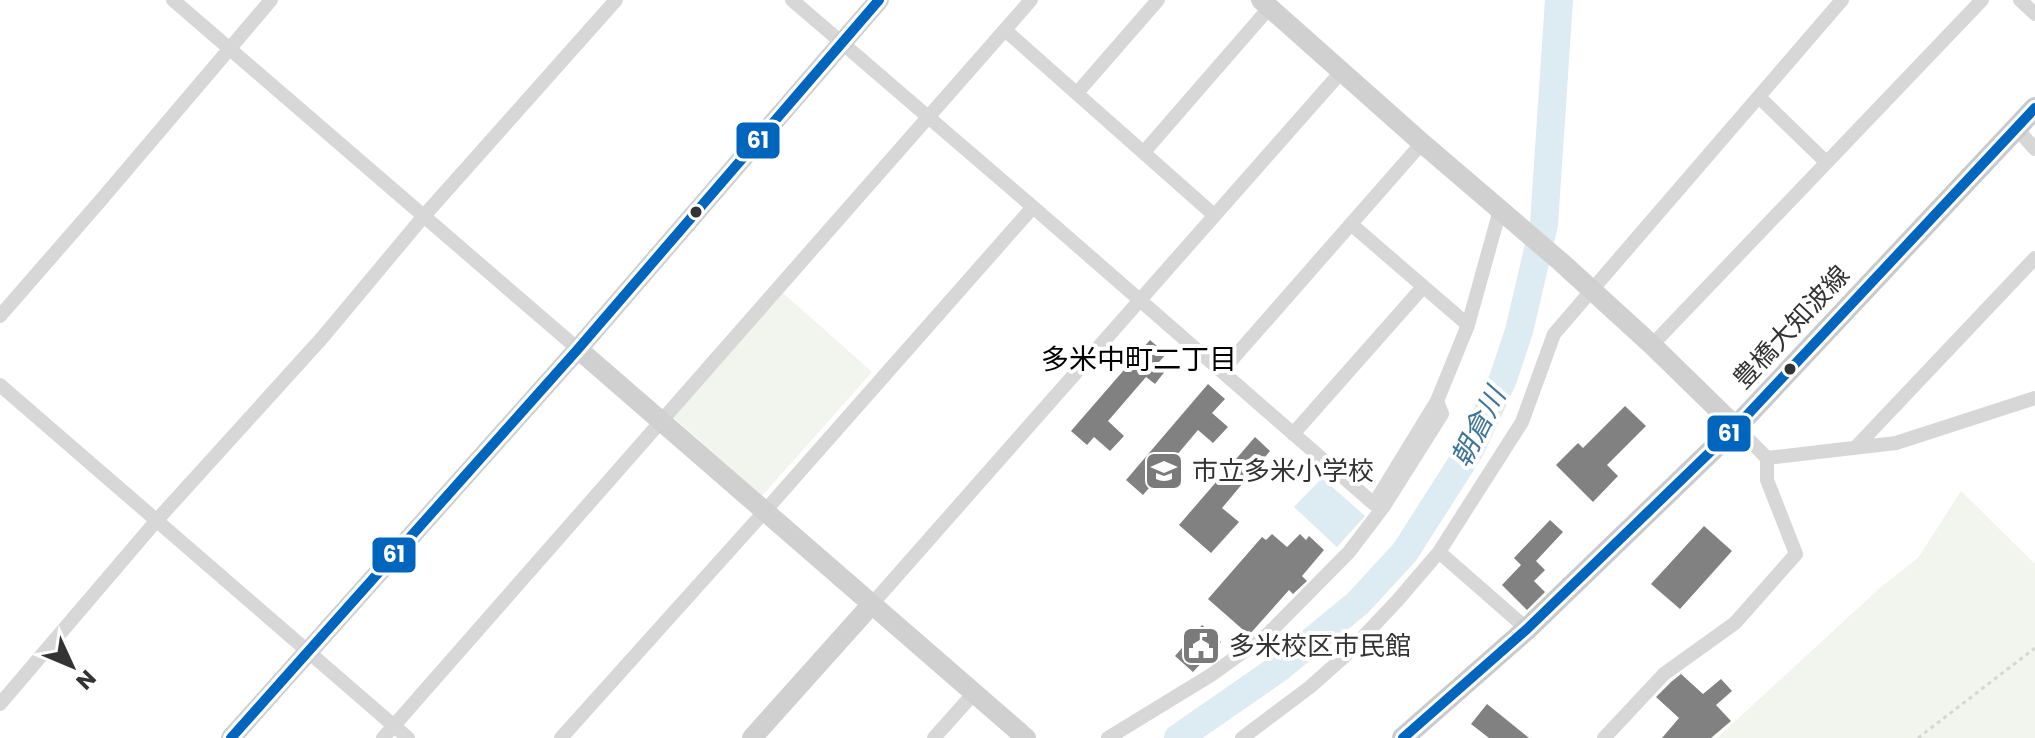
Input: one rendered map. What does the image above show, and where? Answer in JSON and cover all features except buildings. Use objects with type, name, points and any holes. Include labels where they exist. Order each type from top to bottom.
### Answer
[{"type":"main road","name":"豊橋大知波線","points":[[1403,738],[1527,629],[1736,427],[2035,108]]},
{"type":"street","points":[[173,0],[1026,738]]},
{"type":"street","points":[[0,316],[271,0]]},
{"type":"street","points":[[0,704],[157,520],[322,338],[423,217],[616,0]]},
{"type":"street","points":[[792,0],[1374,504],[1437,401],[1468,325],[1506,215]]},
{"type":"street","points":[[231,738],[578,349],[879,0]]},
{"type":"street","points":[[383,738],[1031,0]]},
{"type":"street","points":[[1077,93],[1158,0]]},
{"type":"street","points":[[1242,738],[1310,687],[1346,655],[1439,552],[1522,422],[1554,334],[1842,0]]},
{"type":"street","points":[[1652,345],[1982,0]]},
{"type":"street","points":[[2020,0],[2035,14]]},
{"type":"street","points":[[1144,152],[1265,4],[1561,262],[1652,345],[1767,458],[1767,480],[1796,554],[1735,623],[1664,674],[1604,738]]},
{"type":"street","points":[[1005,30],[1214,215]]},
{"type":"street","points":[[752,738],[1342,71]]},
{"type":"street","points":[[1759,97],[1826,162]]},
{"type":"street","points":[[2016,128],[2035,149]]},
{"type":"street","points":[[1222,371],[1422,143]]},
{"type":"street","points":[[561,738],[1033,207]]},
{"type":"street","points":[[1352,225],[1468,325]]},
{"type":"street","points":[[1855,448],[2035,258]]},
{"type":"street","points":[[1293,434],[1423,287]]},
{"type":"street","points":[[0,385],[408,738]]},
{"type":"street","points":[[1767,458],[1896,443],[2035,398]]},
{"type":"street","points":[[1108,738],[1211,675],[1268,634],[1349,552],[1384,506],[1442,414],[1437,401]]},
{"type":"street","points":[[1439,552],[1527,629]]},
{"type":"street","points":[[934,738],[974,693]]},
{"type":"path","points":[[1918,738],[2035,648]]},
{"type":"shaded area","points":[[783,293],[872,372],[762,496],[673,417]]},
{"type":"shaded area","points":[[1322,478],[1365,516],[1337,547],[1294,507]]},
{"type":"shaded area","points":[[1961,491],[2035,564],[2035,738],[1717,738],[1881,587],[1918,558]]},
{"type":"waterway","name":"朝倉川","points":[[1178,738],[1279,668],[1358,603],[1405,552],[1470,450],[1503,379],[1519,331],[1544,224],[1559,0]]},
{"type":"transit line","name":"61","points":[[231,738],[578,349],[879,0]]},
{"type":"transit line","name":"61","points":[[1403,738],[1527,629],[1736,427],[2035,108]]},
{"type":"place","name":"市立多米小学校","points":[[1164,471]]},
{"type":"place","name":"多米校区市民館","points":[[1201,646]]},
{"type":"district","name":"多米中町二丁目","points":[[1139,359]]}]
